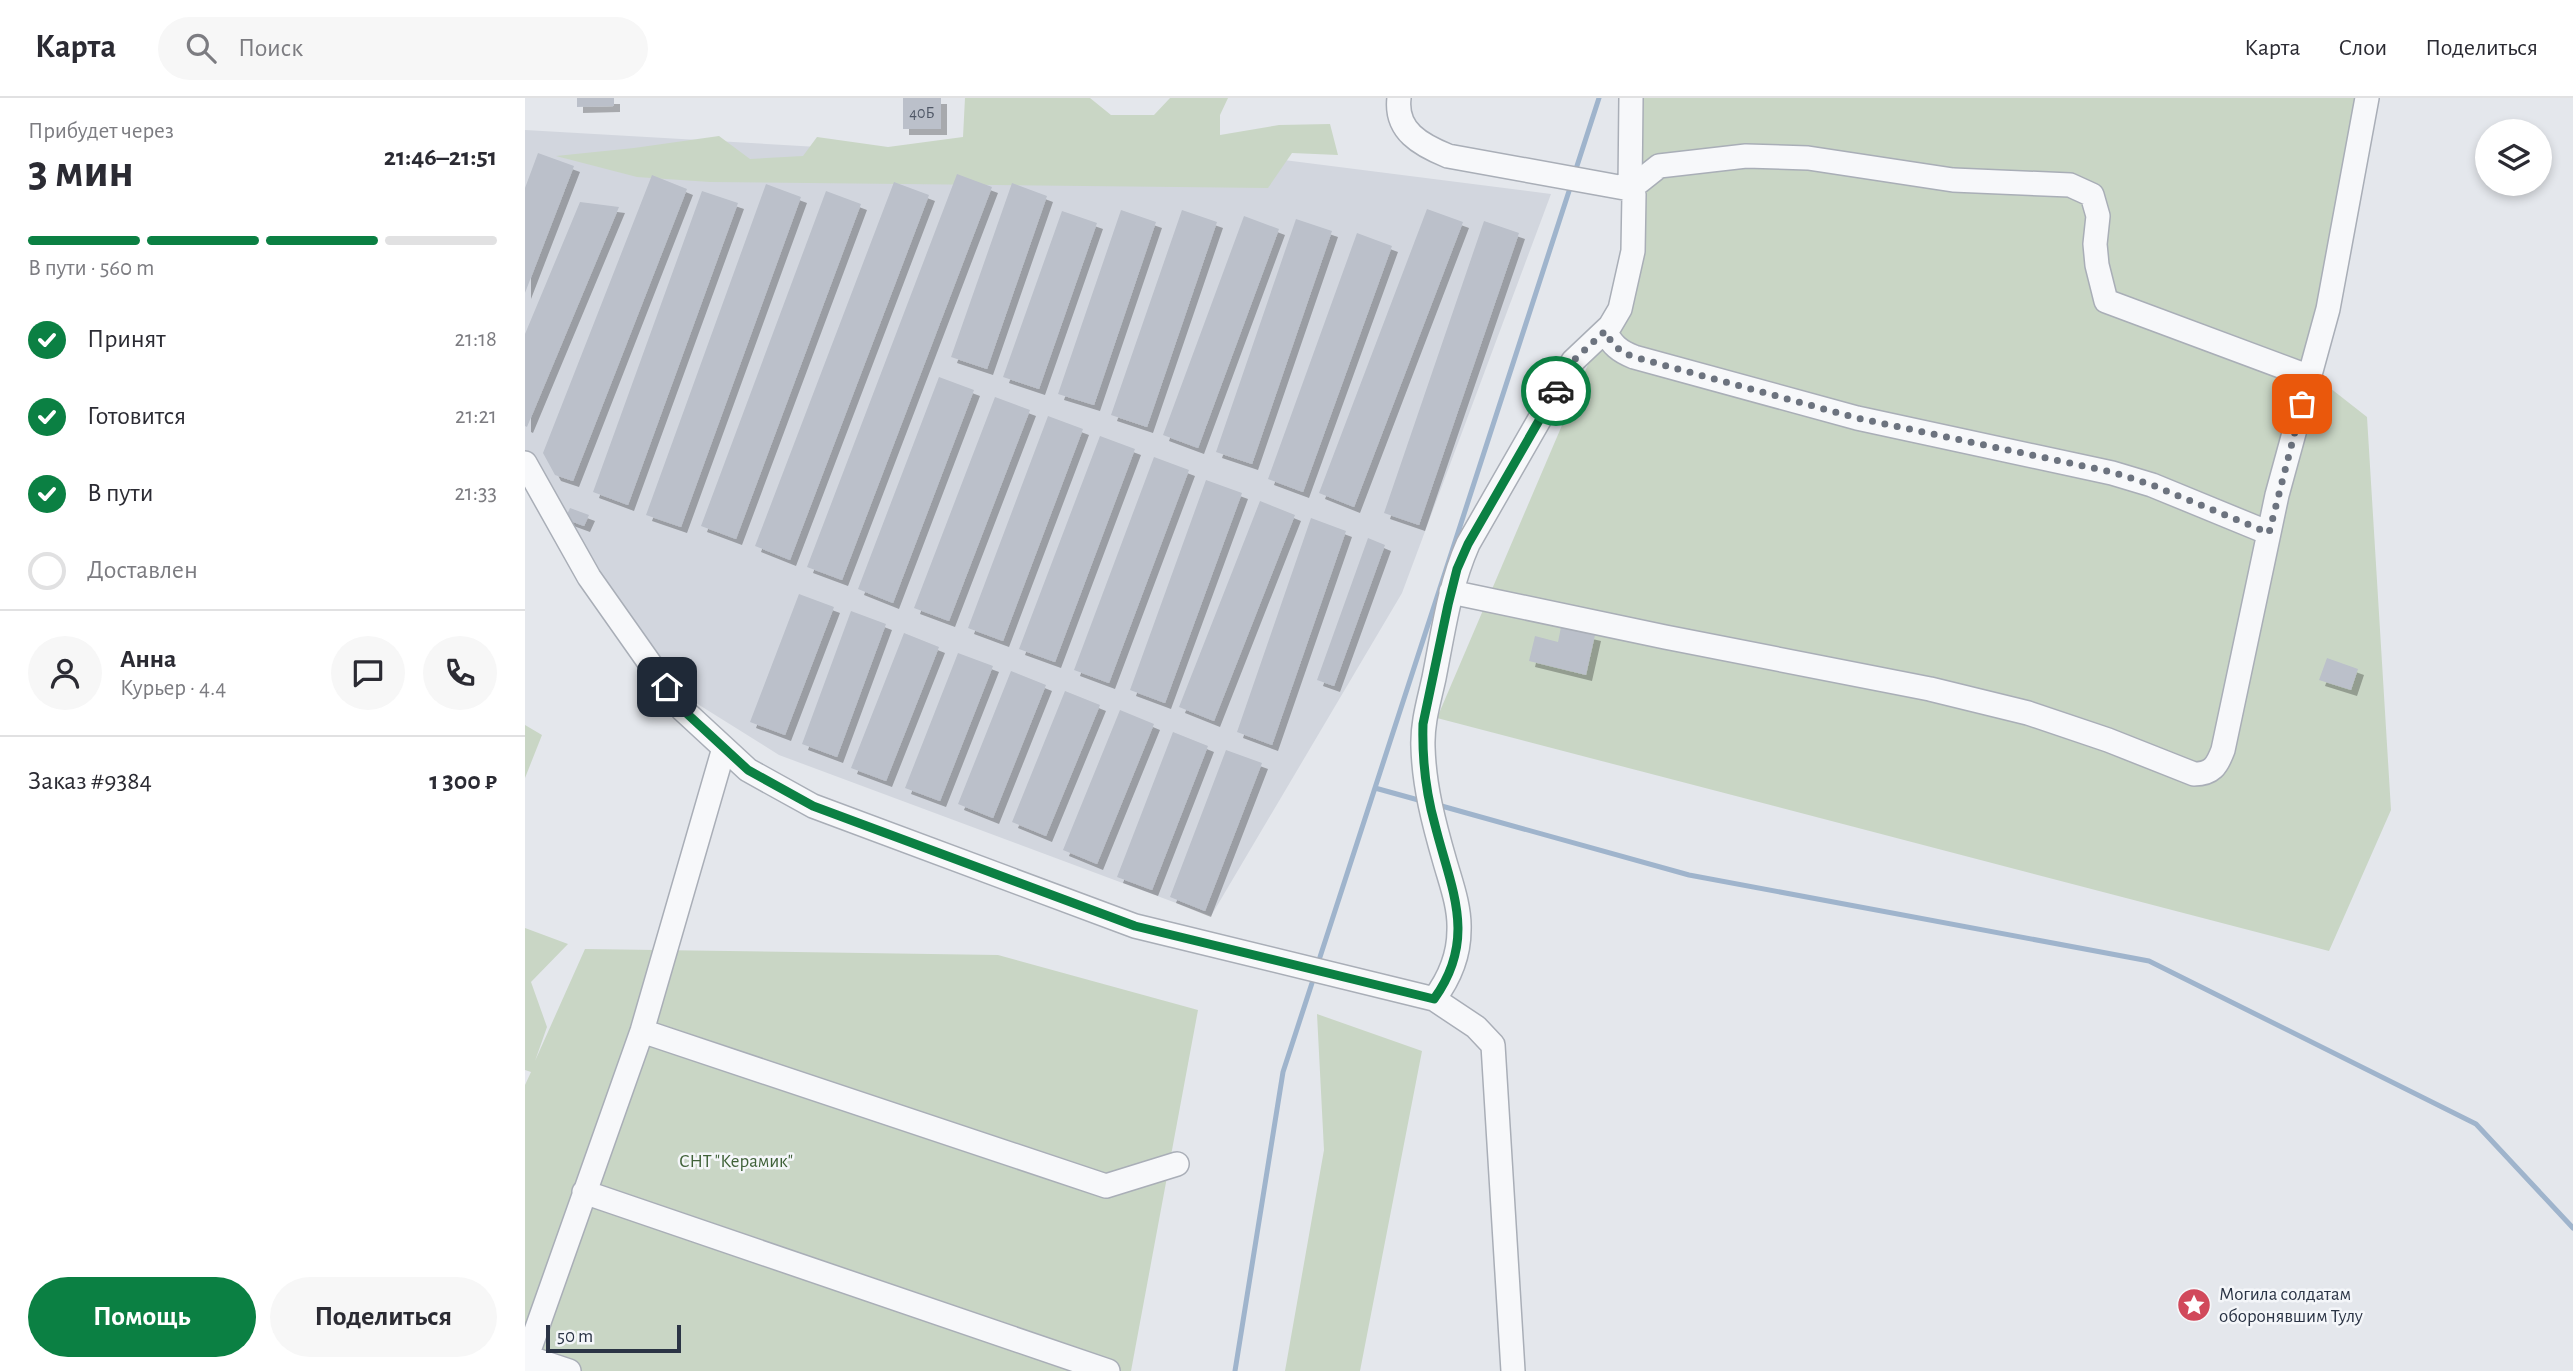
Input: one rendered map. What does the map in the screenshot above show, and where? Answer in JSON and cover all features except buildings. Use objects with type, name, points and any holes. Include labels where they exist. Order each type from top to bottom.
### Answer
[{"type":"street","points":[[1399,98],[1399,119],[1407,133],[1427,148],[1448,156],[1630,189],[1659,166],[1746,156],[1808,158],[1952,180],[2070,185],[2092,195],[2098,216],[2095,244],[2097,265],[2106,301],[2310,377]]},
{"type":"street","points":[[1434,999],[1445,984],[1455,957],[1459,930],[1457,905],[1426,781],[1423,736],[1451,592],[1468,544],[1573,361],[1605,331],[1620,309],[1633,251],[1634,194],[1630,189],[1631,98]]},
{"type":"street","points":[[1451,592],[1930,689],[2028,713],[2108,740],[2194,774],[2205,774],[2213,770],[2223,750],[2280,482],[2328,309],[2367,98]]},
{"type":"street","points":[[1605,331],[1611,344],[1619,351],[1634,357],[1857,418],[2112,472],[2152,485],[2269,533]]},
{"type":"street","points":[[525,463],[589,577],[682,709],[748,770],[813,806],[1135,926],[1434,999],[1476,1027],[1493,1045],[1513,1371]]},
{"type":"street","points":[[569,1371],[526,1359],[642,1031],[724,748]]},
{"type":"street","points":[[642,1031],[1106,1186],[1177,1164]]},
{"type":"street","points":[[584,1192],[1108,1371]]},
{"type":"shaded area","points":[[525,130],[870,150],[1276,159],[1551,194],[1402,593],[1211,916],[779,755],[680,693],[570,531],[525,451]]},
{"type":"green space","points":[[965,98],[1090,98],[1111,115],[1154,115],[1170,98],[1228,98],[1220,115],[1220,135],[1279,125],[1330,124],[1338,155],[1292,153],[1268,188],[710,182],[637,177],[556,156],[719,136],[750,159],[803,156],[817,137],[888,147],[963,137]]},
{"type":"green space","points":[[1625,98],[2373,98],[2302,366],[2367,417],[2391,810],[2329,951],[1437,718],[1633,259]]},
{"type":"green space","points":[[525,725],[542,735],[525,778]]},
{"type":"green space","name":"СНТ \"Керамик\"","points":[[525,928],[568,944],[531,982],[547,1027],[535,1061],[585,949],[998,955],[1198,1010],[1131,1371],[525,1371],[525,1085],[531,1072],[525,1070]]},
{"type":"green space","points":[[1317,1014],[1422,1051],[1360,1371],[1285,1371],[1324,1150]]},
{"type":"waterway","points":[[1575,172],[1599,98]]},
{"type":"waterway","points":[[1320,957],[1571,185]]},
{"type":"waterway","points":[[1375,788],[1422,801]]},
{"type":"waterway","points":[[1438,805],[1689,875],[2149,961],[2476,1124],[2573,1228]]},
{"type":"waterway","points":[[1235,1371],[1283,1072],[1312,983]]},
{"type":"way so far","points":[[1556,391],[1573,361],[1605,331],[1611,344],[1619,351],[1634,357],[1857,418],[2112,472],[2152,485],[2269,533],[2302,404]]},
{"type":"place","name":"Могила солдатам оборонявшим Тулу","points":[[2194,1305]]},
{"type":"route","points":[[667,687],[682,709],[748,770],[813,806],[1135,926],[1434,999],[1445,984],[1455,957],[1459,930],[1457,905],[1434,823],[1426,781],[1423,724],[1457,569],[1468,544],[1556,391]]}]
